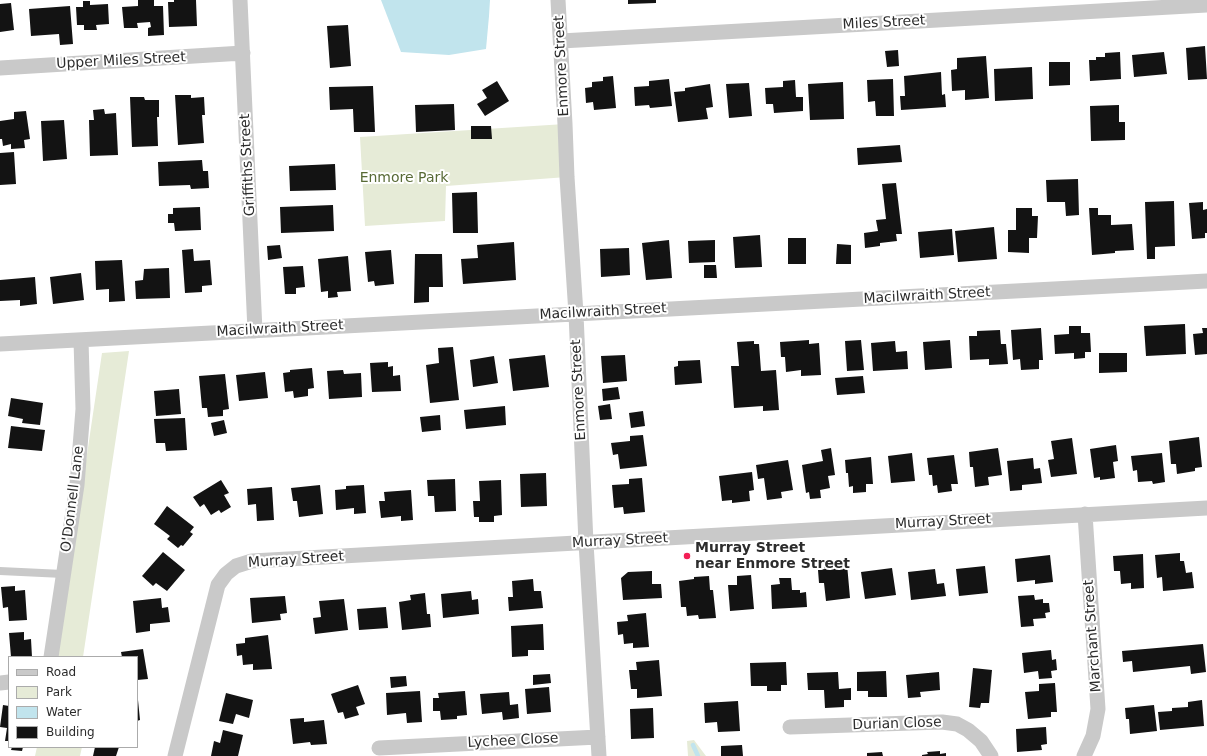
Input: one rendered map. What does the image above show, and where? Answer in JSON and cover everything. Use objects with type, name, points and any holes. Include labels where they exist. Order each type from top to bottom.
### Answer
[{"type":"street","name":"Griffiths Street","points":[[240,0],[255,331]]},
{"type":"street","name":"Enmore Street","points":[[558,0],[576,314],[586,543],[599,756]]},
{"type":"street","name":"Miles Street","points":[[561,41],[1207,5]]},
{"type":"street","name":"Upper Miles Street","points":[[0,68],[243,54]]},
{"type":"street","name":"Macilwraith Street","points":[[0,344],[1207,281]]},
{"type":"street","name":"O'Donnell Lane","points":[[51,656],[77,485],[82,427],[83,393],[81,340]]},
{"type":"street","name":"Murray Street","points":[[175,756],[218,585],[226,574],[236,566],[252,561],[1207,508]]},
{"type":"street","name":"Marchant Street","points":[[1084,756],[1093,736],[1098,709],[1085,514]]},
{"type":"street","name":"Durian Close","points":[[790,727],[942,722],[957,724],[968,730],[981,742],[991,756]]},
{"type":"street","name":"Lychee Close","points":[[379,748],[598,738]]},
{"type":"lane","points":[[0,572],[63,574]]},
{"type":"green space","name":"Enmore Park","points":[[565,124],[567,177],[446,186],[445,221],[365,226],[360,137]]},
{"type":"green space","points":[[129,351],[83,656],[57,656],[102,353]]},
{"type":"green space","points":[[694,740],[706,756],[688,756],[687,741]]},
{"type":"green space","points":[[37,748],[82,748],[80,756],[35,756]]},
{"type":"water","points":[[381,0],[490,0],[486,49],[449,55],[401,52]]},
{"type":"building","points":[[138,0],[154,0],[154,6],[163,6],[164,35],[148,36],[148,28],[151,27],[150,22],[137,23],[138,28],[124,28],[122,7],[138,6]]},
{"type":"building","points":[[174,0],[196,0],[197,26],[169,27],[168,2],[174,2]]},
{"type":"building","points":[[628,0],[656,0],[656,3],[628,4]]},
{"type":"building","points":[[83,1],[90,1],[90,5],[108,4],[109,24],[96,25],[97,30],[84,30],[84,25],[77,25],[76,7],[83,7]]},
{"type":"building","points":[[11,3],[14,30],[0,32],[0,4]]},
{"type":"building","points":[[70,6],[73,44],[60,45],[59,34],[31,36],[29,9]]},
{"type":"building","points":[[348,25],[351,66],[330,68],[327,26]]},
{"type":"building","points":[[1205,46],[1207,79],[1188,80],[1186,48]]},
{"type":"building","points":[[898,50],[899,66],[887,67],[885,51]]},
{"type":"building","points":[[1120,52],[1121,79],[1090,81],[1089,60],[1096,60],[1096,57],[1105,57],[1105,53]]},
{"type":"building","points":[[1164,52],[1167,74],[1134,77],[1132,55]]},
{"type":"building","points":[[986,56],[989,98],[965,100],[965,90],[952,91],[951,70],[957,69],[957,58]]},
{"type":"building","points":[[1049,62],[1070,62],[1070,85],[1049,86]]},
{"type":"building","points":[[1032,67],[1033,99],[995,101],[994,69]]},
{"type":"building","points":[[941,72],[942,95],[945,94],[946,107],[901,110],[900,96],[905,96],[904,76]]},
{"type":"building","points":[[613,76],[616,108],[594,110],[593,102],[586,103],[585,88],[592,87],[592,82],[603,81],[603,77]]},
{"type":"building","points":[[669,79],[672,106],[650,108],[649,105],[635,106],[634,87],[649,86],[649,81]]},
{"type":"building","points":[[893,79],[894,116],[876,116],[875,101],[868,102],[867,80]]},
{"type":"building","points":[[795,80],[796,97],[803,97],[803,111],[774,113],[773,104],[766,104],[765,88],[783,87],[783,81]]},
{"type":"building","points":[[497,81],[509,101],[485,116],[477,104],[487,98],[482,90]]},
{"type":"building","points":[[843,82],[844,119],[810,120],[808,84]]},
{"type":"building","points":[[749,83],[752,116],[729,118],[726,84]]},
{"type":"building","points":[[710,84],[713,107],[706,108],[708,119],[678,122],[674,92],[685,91],[685,88]]},
{"type":"building","points":[[373,86],[375,132],[354,132],[353,109],[330,110],[329,87]]},
{"type":"building","points":[[175,95],[191,95],[191,98],[204,97],[205,115],[202,115],[204,143],[178,145]]},
{"type":"building","points":[[130,97],[144,97],[145,100],[159,100],[159,117],[157,117],[158,146],[132,147]]},
{"type":"building","points":[[454,104],[455,130],[416,132],[415,105]]},
{"type":"building","points":[[1119,105],[1119,122],[1125,122],[1125,140],[1091,141],[1090,106]]},
{"type":"building","points":[[104,109],[105,114],[116,113],[118,155],[90,156],[89,120],[94,120],[93,110]]},
{"type":"building","points":[[26,111],[30,139],[24,140],[25,148],[11,149],[11,144],[3,146],[2,139],[0,139],[0,121],[14,119],[14,112]]},
{"type":"building","points":[[64,120],[67,159],[43,161],[41,121]]},
{"type":"building","points":[[471,126],[491,126],[492,139],[471,139]]},
{"type":"building","points":[[900,145],[902,162],[858,165],[857,148]]},
{"type":"building","points":[[14,152],[16,184],[0,185],[0,153]]},
{"type":"building","points":[[202,160],[203,171],[208,171],[209,188],[191,189],[190,185],[159,186],[158,162]]},
{"type":"building","points":[[335,164],[336,190],[290,191],[289,166]]},
{"type":"building","points":[[1078,179],[1079,215],[1066,216],[1065,202],[1047,202],[1046,180]]},
{"type":"building","points":[[896,183],[902,234],[896,234],[897,241],[880,243],[880,246],[865,248],[864,233],[878,231],[876,220],[886,219],[882,184]]},
{"type":"building","points":[[477,192],[478,233],[453,233],[452,193]]},
{"type":"building","points":[[1174,201],[1175,246],[1155,247],[1155,259],[1147,259],[1145,202]]},
{"type":"building","points":[[1203,202],[1203,210],[1207,209],[1207,233],[1205,233],[1205,238],[1192,239],[1189,203]]},
{"type":"building","points":[[333,205],[334,231],[281,233],[280,207]]},
{"type":"building","points":[[200,207],[201,230],[175,231],[174,223],[168,223],[168,214],[173,214],[173,208]]},
{"type":"building","points":[[1016,208],[1032,208],[1032,216],[1038,216],[1037,238],[1029,238],[1029,253],[1008,252],[1008,230],[1016,230]]},
{"type":"building","points":[[1089,208],[1098,208],[1098,215],[1111,215],[1111,225],[1132,224],[1134,250],[1115,251],[1115,253],[1092,255]]},
{"type":"building","points":[[994,227],[997,259],[958,262],[955,231]]},
{"type":"building","points":[[952,229],[954,255],[920,258],[918,232]]},
{"type":"building","points":[[760,235],[762,267],[735,268],[733,237]]},
{"type":"building","points":[[788,238],[806,238],[806,264],[788,264]]},
{"type":"building","points":[[669,240],[672,278],[646,280],[642,243]]},
{"type":"building","points":[[715,240],[715,262],[689,263],[688,241]]},
{"type":"building","points":[[514,242],[516,280],[463,284],[461,259],[478,258],[477,245]]},
{"type":"building","points":[[837,244],[851,245],[851,264],[836,264]]},
{"type":"building","points":[[280,245],[282,258],[268,260],[267,246]]},
{"type":"building","points":[[629,248],[630,275],[601,277],[600,249]]},
{"type":"building","points":[[193,249],[194,261],[210,260],[212,285],[202,286],[202,292],[185,293],[182,250]]},
{"type":"building","points":[[391,250],[394,284],[375,286],[374,281],[368,282],[365,252]]},
{"type":"building","points":[[415,254],[442,254],[443,287],[429,287],[429,302],[414,303]]},
{"type":"building","points":[[348,256],[351,291],[337,292],[338,297],[328,298],[328,291],[321,292],[318,259]]},
{"type":"building","points":[[122,260],[125,301],[109,302],[109,289],[96,290],[95,261]]},
{"type":"building","points":[[704,265],[716,265],[717,278],[704,278]]},
{"type":"building","points":[[303,266],[305,287],[296,288],[296,294],[285,294],[283,267]]},
{"type":"building","points":[[169,268],[170,298],[136,299],[135,281],[143,280],[144,269]]},
{"type":"building","points":[[81,273],[84,300],[53,304],[50,277]]},
{"type":"building","points":[[35,277],[37,304],[20,306],[20,300],[0,301],[0,280]]},
{"type":"building","points":[[1185,324],[1186,354],[1146,356],[1144,326]]},
{"type":"building","points":[[1069,326],[1081,326],[1081,333],[1090,333],[1091,352],[1085,352],[1085,358],[1074,359],[1074,353],[1055,354],[1054,335],[1069,334]]},
{"type":"building","points":[[1041,328],[1043,360],[1039,360],[1039,369],[1021,370],[1020,359],[1013,360],[1011,330]]},
{"type":"building","points":[[1202,328],[1207,328],[1207,354],[1195,355],[1193,334],[1203,333]]},
{"type":"building","points":[[1000,330],[1001,344],[1006,344],[1008,364],[989,365],[989,359],[970,360],[969,336],[977,336],[977,331]]},
{"type":"building","points":[[809,340],[809,344],[819,343],[821,375],[801,376],[801,370],[786,372],[785,357],[781,357],[780,342]]},
{"type":"building","points":[[861,340],[864,370],[847,371],[845,341]]},
{"type":"building","points":[[950,340],[952,368],[925,370],[923,342]]},
{"type":"building","points":[[754,341],[754,344],[759,344],[761,371],[776,370],[779,410],[763,411],[763,406],[734,408],[731,366],[739,366],[737,342]]},
{"type":"building","points":[[895,341],[896,352],[907,351],[908,369],[873,371],[871,343]]},
{"type":"building","points":[[453,347],[459,400],[430,403],[426,365],[439,363],[438,348]]},
{"type":"building","points":[[1099,353],[1127,353],[1127,372],[1099,373]]},
{"type":"building","points":[[545,355],[549,387],[513,391],[509,359]]},
{"type":"building","points":[[625,355],[627,381],[603,383],[601,356]]},
{"type":"building","points":[[494,356],[498,383],[473,387],[470,360]]},
{"type":"building","points":[[700,360],[702,383],[675,385],[674,367],[678,366],[678,361]]},
{"type":"building","points":[[388,362],[388,367],[393,366],[393,376],[400,375],[401,391],[372,392],[370,363]]},
{"type":"building","points":[[312,368],[314,388],[308,389],[308,396],[294,398],[293,391],[285,392],[283,373],[290,372],[290,370]]},
{"type":"building","points":[[343,370],[344,374],[361,373],[362,397],[329,399],[327,371]]},
{"type":"building","points":[[265,372],[268,398],[239,401],[236,375]]},
{"type":"building","points":[[225,374],[229,409],[223,410],[223,416],[208,417],[207,408],[202,408],[199,376]]},
{"type":"building","points":[[863,376],[865,393],[837,395],[835,378]]},
{"type":"building","points":[[618,387],[620,399],[603,401],[602,389]]},
{"type":"building","points":[[179,389],[181,414],[156,416],[154,391]]},
{"type":"building","points":[[11,398],[43,403],[40,425],[22,423],[23,419],[8,416]]},
{"type":"building","points":[[610,404],[612,419],[600,420],[598,406]]},
{"type":"building","points":[[505,406],[506,425],[466,429],[464,410]]},
{"type":"building","points":[[643,411],[645,426],[631,428],[629,413]]},
{"type":"building","points":[[440,415],[441,430],[422,432],[420,417]]},
{"type":"building","points":[[185,418],[187,450],[166,451],[165,443],[156,443],[154,419]]},
{"type":"building","points":[[224,420],[227,433],[214,436],[211,423]]},
{"type":"building","points":[[11,426],[45,430],[42,451],[8,448]]},
{"type":"building","points":[[643,435],[647,466],[620,469],[618,454],[613,455],[611,443],[630,441],[630,436]]},
{"type":"building","points":[[1199,437],[1202,467],[1195,468],[1195,471],[1177,474],[1176,464],[1171,464],[1169,441]]},
{"type":"building","points":[[1072,438],[1077,474],[1051,477],[1048,460],[1054,459],[1051,441]]},
{"type":"building","points":[[1116,445],[1118,461],[1113,462],[1115,478],[1100,480],[1100,477],[1094,478],[1090,449]]},
{"type":"building","points":[[831,448],[835,475],[828,476],[830,488],[820,490],[821,498],[810,499],[809,492],[806,493],[802,465],[823,461],[821,450]]},
{"type":"building","points":[[998,448],[1002,475],[988,477],[989,485],[975,487],[973,467],[970,467],[969,452]]},
{"type":"building","points":[[912,453],[915,481],[891,483],[888,456]]},
{"type":"building","points":[[1162,453],[1165,482],[1153,484],[1152,481],[1138,482],[1137,470],[1133,471],[1131,456]]},
{"type":"building","points":[[954,455],[958,484],[951,484],[952,491],[938,493],[937,485],[933,486],[932,475],[929,475],[927,458]]},
{"type":"building","points":[[871,457],[873,484],[866,484],[866,492],[853,493],[853,486],[849,487],[845,460]]},
{"type":"building","points":[[1033,458],[1034,469],[1040,468],[1042,483],[1022,485],[1022,490],[1010,491],[1007,461]]},
{"type":"building","points":[[788,460],[793,490],[781,492],[782,498],[767,500],[764,478],[758,479],[756,465]]},
{"type":"building","points":[[752,472],[754,490],[749,491],[750,501],[732,503],[732,500],[722,501],[719,476]]},
{"type":"building","points":[[546,473],[547,506],[521,507],[520,474]]},
{"type":"building","points":[[642,478],[645,512],[624,514],[623,507],[614,508],[612,485],[629,484],[629,479]]},
{"type":"building","points":[[455,479],[456,511],[435,512],[434,496],[428,496],[427,480]]},
{"type":"building","points":[[221,480],[229,493],[224,495],[231,507],[221,513],[219,510],[211,515],[204,504],[200,507],[193,497]]},
{"type":"building","points":[[501,480],[502,515],[494,516],[494,522],[479,522],[479,517],[474,517],[473,501],[480,501],[479,481]]},
{"type":"building","points":[[320,485],[323,514],[299,517],[297,501],[293,501],[291,488]]},
{"type":"building","points":[[364,485],[366,513],[354,514],[354,508],[336,510],[335,490],[346,489],[346,486]]},
{"type":"building","points":[[272,487],[274,520],[257,521],[256,504],[248,505],[247,489]]},
{"type":"building","points":[[411,490],[413,520],[401,521],[401,516],[381,518],[379,501],[385,501],[384,492]]},
{"type":"building","points":[[167,506],[194,527],[190,532],[193,534],[183,546],[181,545],[178,548],[167,539],[170,536],[154,524]]},
{"type":"building","points":[[163,552],[185,570],[167,591],[156,583],[153,586],[142,576]]},
{"type":"building","points":[[1180,553],[1180,561],[1184,561],[1186,573],[1192,572],[1194,588],[1163,591],[1162,577],[1157,578],[1155,555]]},
{"type":"building","points":[[1143,554],[1144,588],[1131,589],[1131,583],[1121,584],[1120,571],[1114,571],[1113,556]]},
{"type":"building","points":[[1050,555],[1053,582],[1035,584],[1035,580],[1017,582],[1015,559]]},
{"type":"building","points":[[847,564],[850,598],[826,601],[824,583],[819,583],[818,570],[825,569],[824,567]]},
{"type":"building","points":[[985,566],[988,593],[959,596],[956,569]]},
{"type":"building","points":[[892,568],[896,595],[865,599],[861,572]]},
{"type":"building","points":[[935,569],[937,584],[944,583],[946,596],[911,600],[908,572]]},
{"type":"building","points":[[652,571],[652,584],[661,584],[662,598],[623,600],[621,578],[628,572]]},
{"type":"building","points":[[751,575],[754,609],[730,611],[728,585],[737,585],[737,576]]},
{"type":"building","points":[[709,576],[710,590],[713,590],[716,618],[699,619],[698,615],[687,616],[686,607],[681,607],[679,581],[694,579],[694,577]]},
{"type":"building","points":[[779,578],[791,578],[792,590],[800,590],[800,593],[806,592],[807,607],[772,609],[771,585],[780,584]]},
{"type":"building","points":[[533,579],[534,591],[541,591],[543,608],[509,611],[508,597],[513,597],[512,581]]},
{"type":"building","points":[[15,586],[15,591],[25,590],[27,620],[9,621],[8,607],[3,608],[1,587]]},
{"type":"building","points":[[471,591],[472,600],[478,599],[479,614],[443,618],[441,594]]},
{"type":"building","points":[[425,593],[427,614],[430,614],[431,627],[402,630],[399,602],[411,600],[410,595]]},
{"type":"building","points":[[1034,595],[1035,600],[1043,599],[1043,603],[1049,603],[1050,612],[1045,613],[1046,618],[1033,619],[1034,626],[1021,627],[1018,596]]},
{"type":"building","points":[[285,596],[287,613],[280,614],[281,620],[252,623],[250,598]]},
{"type":"building","points":[[161,598],[162,608],[168,607],[170,622],[150,624],[150,631],[136,633],[133,601]]},
{"type":"building","points":[[344,599],[348,630],[315,634],[313,618],[321,617],[319,601]]},
{"type":"building","points":[[386,607],[388,628],[359,630],[357,609]]},
{"type":"building","points":[[646,613],[649,647],[633,648],[633,643],[624,644],[623,634],[618,635],[617,622],[628,621],[627,615]]},
{"type":"building","points":[[543,624],[544,650],[528,650],[528,656],[512,657],[511,626]]},
{"type":"building","points":[[24,632],[24,640],[31,639],[32,656],[11,656],[9,633]]},
{"type":"building","points":[[268,635],[272,669],[253,670],[253,664],[243,665],[242,655],[237,656],[236,644],[245,643],[245,638]]},
{"type":"building","points":[[1203,644],[1206,672],[1191,674],[1190,666],[1133,672],[1132,661],[1123,662],[1122,651]]},
{"type":"building","points":[[143,649],[148,679],[138,680],[138,656],[122,656],[121,652]]},
{"type":"building","points":[[1051,650],[1052,660],[1056,659],[1057,670],[1051,671],[1052,678],[1039,679],[1038,671],[1024,673],[1022,653]]},
{"type":"building","points":[[659,660],[662,696],[637,698],[637,689],[631,689],[629,670],[637,670],[636,662]]},
{"type":"building","points":[[786,662],[787,685],[781,685],[781,691],[767,691],[767,686],[751,686],[750,663]]},
{"type":"building","points":[[973,668],[992,670],[989,703],[981,703],[980,708],[969,707]]},
{"type":"building","points":[[886,671],[887,697],[868,697],[868,691],[857,691],[857,672]]},
{"type":"building","points":[[838,672],[839,689],[851,688],[851,700],[844,700],[844,707],[825,708],[824,690],[808,690],[807,673]]},
{"type":"building","points":[[939,672],[940,690],[920,692],[921,697],[908,698],[906,675]]},
{"type":"building","points":[[550,674],[551,683],[533,685],[533,675]]},
{"type":"building","points":[[406,676],[407,686],[391,688],[390,677]]},
{"type":"building","points":[[1055,683],[1057,712],[1051,712],[1051,717],[1028,719],[1025,692],[1039,691],[1039,684]]},
{"type":"building","points":[[358,685],[365,704],[356,707],[359,715],[345,719],[343,712],[338,713],[331,694]]},
{"type":"building","points":[[549,687],[551,712],[527,714],[525,689]]},
{"type":"building","points":[[420,691],[422,722],[407,723],[406,713],[387,715],[386,693]]},
{"type":"building","points":[[465,691],[467,715],[457,716],[457,719],[441,720],[440,711],[433,711],[433,698],[439,698],[438,693]]},
{"type":"building","points":[[509,692],[510,705],[518,704],[519,718],[503,720],[502,712],[482,714],[480,694]]},
{"type":"building","points":[[226,693],[253,700],[249,718],[236,714],[233,724],[219,721]]},
{"type":"building","points":[[138,700],[140,720],[138,721]]},
{"type":"building","points":[[1202,700],[1204,726],[1160,730],[1158,712],[1172,711],[1172,708],[1188,707],[1188,702]]},
{"type":"building","points":[[738,701],[740,731],[718,732],[717,722],[705,723],[704,703]]},
{"type":"building","points":[[3,705],[8,706],[8,741],[5,741],[7,728],[0,727]]},
{"type":"building","points":[[1154,705],[1157,731],[1130,734],[1129,719],[1126,719],[1125,708]]},
{"type":"building","points":[[653,708],[654,738],[631,739],[630,709]]},
{"type":"building","points":[[304,718],[304,722],[324,720],[327,744],[311,745],[310,742],[293,744],[290,719]]},
{"type":"building","points":[[1046,727],[1047,744],[1041,745],[1042,750],[1017,752],[1016,729]]},
{"type":"building","points":[[223,730],[243,735],[238,756],[211,756],[214,741],[220,743]]},
{"type":"building","points":[[742,745],[743,756],[721,756],[721,746]]},
{"type":"building","points":[[12,748],[23,748],[22,751],[11,750]]},
{"type":"building","points":[[95,748],[119,748],[116,756],[93,756]]},
{"type":"building","points":[[940,751],[940,754],[946,753],[946,756],[922,756],[928,754],[927,752]]},
{"type":"building","points":[[882,752],[883,756],[867,756],[867,753]]},
{"type":"waterway","points":[[693,745],[698,756]]},
{"type":"place","name":"Murray Street near Enmore Street","points":[[687,556]]}]
